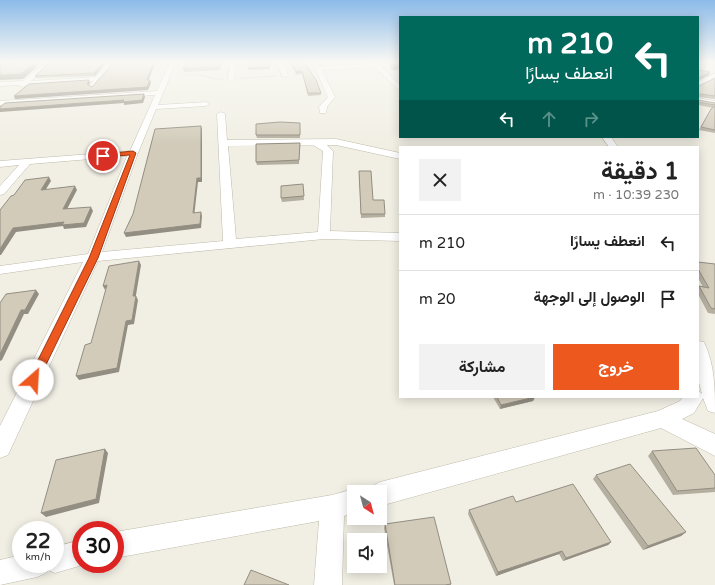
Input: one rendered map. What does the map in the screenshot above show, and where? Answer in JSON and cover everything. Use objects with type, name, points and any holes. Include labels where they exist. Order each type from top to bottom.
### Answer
[{"type":"street","points":[[13,92],[16,89]]},
{"type":"street","points":[[82,98],[89,89]]},
{"type":"street","points":[[0,448],[93,258],[133,153],[162,89]]},
{"type":"street","points":[[323,111],[323,107],[332,97],[328,89]]},
{"type":"street","points":[[2,101],[160,93]]},
{"type":"street","points":[[699,100],[715,103]]},
{"type":"street","points":[[154,107],[206,104]]},
{"type":"street","points":[[221,114],[230,245]]},
{"type":"street","points":[[607,138],[613,146]]},
{"type":"street","points":[[313,142],[322,145],[328,151],[324,235]]},
{"type":"street","points":[[223,143],[336,142],[399,156]]},
{"type":"street","points":[[0,164],[133,153]]},
{"type":"street","points":[[0,192],[27,162]]},
{"type":"street","points":[[0,270],[93,258],[324,235],[399,237]]},
{"type":"street","points":[[387,492],[662,419],[707,395],[699,353]]},
{"type":"street","points":[[662,419],[705,438],[715,446]]},
{"type":"street","points":[[124,543],[343,504],[328,585]]},
{"type":"street","points":[[0,573],[12,570]]},
{"type":"building","points":[[22,89],[113,89],[14,96]]},
{"type":"building","points":[[307,89],[320,89],[321,93],[308,93]]},
{"type":"building","points":[[699,89],[715,89],[715,96],[700,94]]},
{"type":"building","points":[[144,94],[142,100],[123,102],[124,100],[0,109],[0,107],[5,103]]},
{"type":"building","points":[[699,100],[715,103],[715,105],[699,102]]},
{"type":"building","points":[[715,106],[715,130],[701,127],[711,109]]},
{"type":"building","points":[[280,122],[300,123],[300,135],[256,135],[256,124]]},
{"type":"building","points":[[201,126],[201,178],[197,178],[193,213],[201,212],[200,224],[124,233],[133,214],[155,129]]},
{"type":"building","points":[[300,143],[299,160],[256,162],[256,144]]},
{"type":"building","points":[[359,171],[371,171],[373,200],[384,200],[385,214],[361,214]]},
{"type":"building","points":[[49,177],[41,190],[75,186],[63,209],[91,207],[84,223],[62,225],[64,222],[13,228],[0,249],[0,210],[25,180]]},
{"type":"building","points":[[303,184],[304,196],[281,198],[281,186]]},
{"type":"building","points":[[139,261],[133,296],[136,296],[132,320],[126,321],[117,368],[76,376],[85,345],[91,343],[107,285],[103,286],[109,266]]},
{"type":"building","points":[[699,262],[715,264],[715,309],[711,308],[699,286],[709,288],[699,271]]},
{"type":"building","points":[[36,290],[25,310],[21,310],[0,354],[0,303],[6,294]]},
{"type":"building","points":[[498,398],[531,398],[501,405]]},
{"type":"building","points":[[696,448],[715,475],[715,488],[677,491],[652,451]]},
{"type":"building","points":[[105,449],[96,499],[41,513],[56,460]]},
{"type":"building","points":[[630,464],[686,532],[648,546],[596,475]]},
{"type":"building","points":[[573,484],[611,542],[566,558],[562,551],[498,572],[469,510],[513,496],[516,502]]},
{"type":"building","points":[[434,517],[451,584],[395,585],[385,525]]},
{"type":"building","points":[[251,570],[289,585],[244,585]]},
{"type":"route","points":[[33,380],[93,258],[133,153],[103,156]]}]
